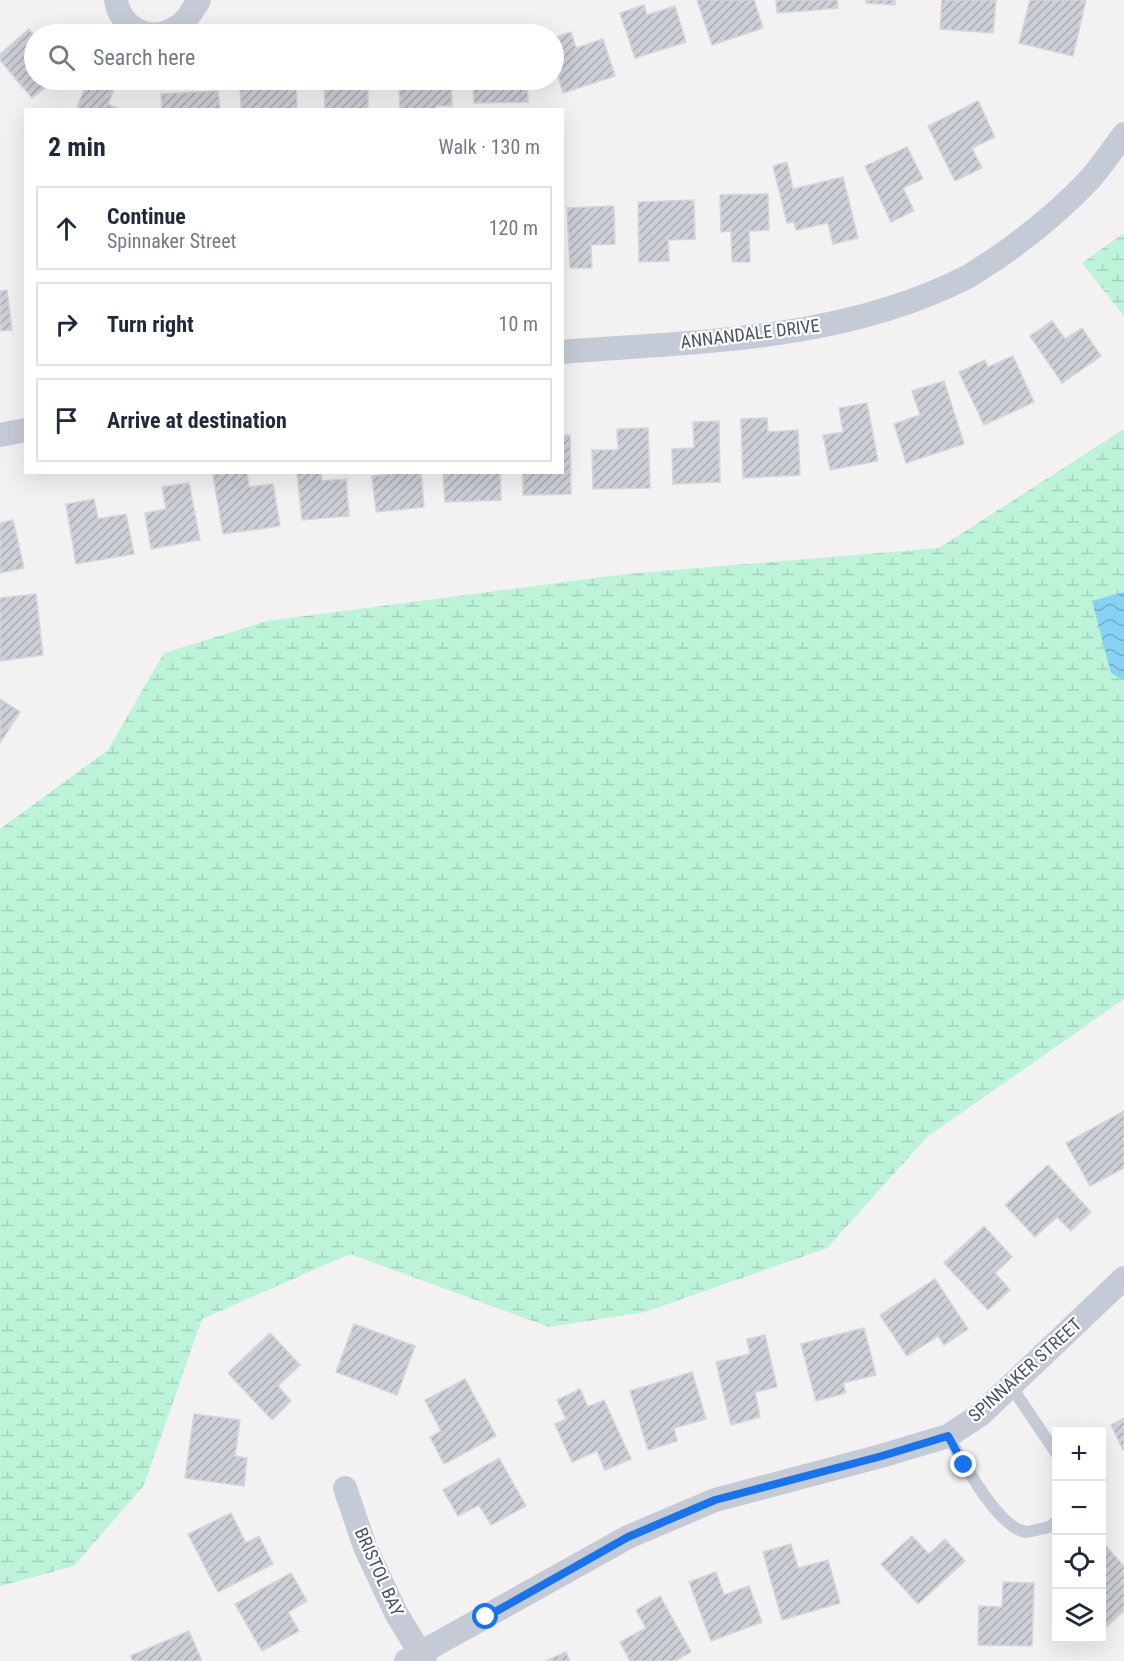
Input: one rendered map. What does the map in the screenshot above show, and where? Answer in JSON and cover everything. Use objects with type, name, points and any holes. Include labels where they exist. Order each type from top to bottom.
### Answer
[{"type":"street","points":[[116,0],[117,7],[127,24]]},
{"type":"street","points":[[180,24],[189,17],[199,0]]},
{"type":"street","name":"ANNANDALE DRIVE","points":[[564,352],[764,336],[838,324],[912,302],[968,276],[1020,242],[1059,209],[1092,176],[1124,134]]},
{"type":"street","points":[[0,435],[24,430]]},
{"type":"street","name":"SPINNAKER STREET","points":[[417,1658],[628,1537],[715,1500],[882,1456],[948,1436],[980,1415],[1124,1278]]},
{"type":"street","name":"BRISTOL BAY","points":[[345,1488],[365,1547],[417,1658]]},
{"type":"lane","points":[[1011,1386],[1052,1447]]},
{"type":"lane","points":[[948,1436],[972,1479],[1008,1523],[1026,1532],[1052,1526]]},
{"type":"green space","points":[[1124,233],[1124,316],[1082,263]]},
{"type":"green space","points":[[1124,429],[1124,999],[927,1137],[827,1248],[645,1312],[549,1327],[350,1254],[202,1319],[144,1485],[74,1566],[0,1586],[0,829],[108,750],[164,653],[267,621],[626,574],[939,548]]},
{"type":"water","points":[[1124,592],[1124,680],[1111,673],[1092,601]]},
{"type":"building","points":[[697,0],[754,0],[763,28],[712,45]]},
{"type":"building","points":[[776,0],[837,0],[838,8],[777,13]]},
{"type":"building","points":[[866,0],[895,0],[895,5],[866,3]]},
{"type":"building","points":[[942,0],[996,0],[993,33],[940,29]]},
{"type":"building","points":[[1030,0],[1086,0],[1073,56],[1019,43]]},
{"type":"building","points":[[644,5],[647,15],[675,6],[686,42],[635,58],[620,13]]},
{"type":"building","points":[[571,32],[576,48],[603,39],[615,76],[563,93],[564,34]]},
{"type":"building","points":[[24,33],[24,88],[0,60],[0,54]]},
{"type":"building","points":[[25,90],[42,90],[32,98]]},
{"type":"building","points":[[84,90],[114,90],[108,104],[117,108],[77,108]]},
{"type":"building","points":[[240,90],[296,90],[297,108],[241,108]]},
{"type":"building","points":[[324,90],[368,90],[368,108],[325,108]]},
{"type":"building","points":[[399,90],[451,90],[452,106],[400,108]]},
{"type":"building","points":[[473,90],[527,90],[528,102],[474,103]]},
{"type":"building","points":[[218,91],[220,108],[162,108],[161,94]]},
{"type":"building","points":[[978,101],[995,137],[972,148],[982,168],[955,181],[928,126]]},
{"type":"building","points":[[907,147],[923,179],[903,188],[914,211],[891,222],[865,166]]},
{"type":"building","points":[[787,162],[793,189],[843,177],[858,238],[833,244],[828,223],[796,230],[794,222],[787,223],[773,166]]},
{"type":"building","points":[[768,194],[769,230],[749,231],[750,262],[732,262],[731,231],[721,232],[720,195]]},
{"type":"building","points":[[694,200],[695,239],[668,240],[669,261],[639,262],[638,202]]},
{"type":"building","points":[[614,206],[615,244],[591,245],[592,268],[570,268],[567,208]]},
{"type":"building","points":[[7,290],[12,330],[0,331],[0,291]]},
{"type":"building","points":[[1052,321],[1065,339],[1082,328],[1101,356],[1062,383],[1030,336]]},
{"type":"building","points":[[1013,356],[1034,402],[984,425],[959,372],[985,360],[988,367]]},
{"type":"building","points":[[944,381],[964,444],[906,463],[894,424],[920,415],[912,391]]},
{"type":"building","points":[[867,403],[878,461],[830,470],[823,435],[843,432],[839,408]]},
{"type":"building","points":[[767,418],[768,432],[798,430],[800,475],[743,478],[741,419]]},
{"type":"building","points":[[719,421],[720,482],[673,484],[672,449],[694,448],[693,422]]},
{"type":"building","points":[[648,428],[650,488],[593,489],[592,450],[618,450],[617,429]]},
{"type":"building","points":[[564,435],[570,435],[571,494],[523,495],[523,474],[564,474]]},
{"type":"building","points":[[247,474],[249,487],[273,484],[280,526],[223,534],[213,475]]},
{"type":"building","points":[[297,474],[321,474],[322,481],[346,479],[349,516],[302,520]]},
{"type":"building","points":[[421,474],[424,507],[376,512],[372,476]]},
{"type":"building","points":[[443,474],[500,474],[501,500],[445,502]]},
{"type":"building","points":[[189,483],[200,540],[151,549],[145,513],[166,509],[162,487]]},
{"type":"building","points":[[94,499],[98,519],[126,514],[134,554],[76,564],[66,504]]},
{"type":"building","points":[[13,520],[24,568],[0,573],[0,523]]},
{"type":"building","points":[[36,594],[43,655],[0,661],[0,598]]},
{"type":"building","points":[[0,699],[20,712],[0,743]]},
{"type":"building","points":[[1124,1111],[1124,1168],[1090,1186],[1066,1143]]},
{"type":"building","points":[[1048,1165],[1091,1212],[1071,1231],[1057,1217],[1035,1237],[1005,1205]]},
{"type":"building","points":[[984,1226],[1012,1257],[995,1273],[1010,1290],[988,1310],[944,1263]]},
{"type":"building","points":[[935,1279],[968,1329],[944,1345],[938,1336],[907,1356],[880,1315]]},
{"type":"building","points":[[354,1324],[415,1346],[397,1395],[336,1372]]},
{"type":"building","points":[[864,1328],[876,1375],[843,1383],[846,1393],[816,1401],[801,1344]]},
{"type":"building","points":[[270,1333],[300,1365],[278,1386],[291,1401],[272,1420],[228,1373]]},
{"type":"building","points":[[765,1335],[777,1387],[755,1392],[760,1417],[731,1425],[716,1362],[750,1354],[747,1339]]},
{"type":"building","points":[[692,1372],[706,1419],[674,1428],[677,1441],[648,1450],[630,1391]]},
{"type":"building","points":[[465,1379],[496,1436],[444,1464],[430,1437],[441,1431],[425,1400]]},
{"type":"building","points":[[580,1389],[588,1407],[604,1400],[631,1459],[605,1470],[597,1451],[572,1462],[555,1424],[566,1419],[557,1400]]},
{"type":"building","points":[[194,1414],[240,1420],[235,1456],[247,1458],[244,1486],[185,1478]]},
{"type":"building","points":[[1124,1418],[1124,1450],[1123,1450],[1111,1425]]},
{"type":"building","points":[[499,1458],[526,1506],[491,1525],[479,1505],[458,1516],[443,1490]]},
{"type":"building","points":[[231,1513],[246,1543],[259,1536],[273,1564],[218,1592],[188,1534]]},
{"type":"building","points":[[912,1536],[929,1554],[945,1539],[965,1561],[918,1604],[881,1564]]},
{"type":"building","points":[[791,1544],[798,1568],[828,1560],[840,1603],[782,1620],[763,1552]]},
{"type":"building","points":[[1106,1546],[1124,1566],[1124,1611],[1106,1627]]},
{"type":"building","points":[[716,1572],[724,1595],[749,1586],[762,1622],[711,1641],[689,1582]]},
{"type":"building","points":[[291,1573],[307,1601],[288,1612],[299,1631],[262,1651],[235,1604]]},
{"type":"building","points":[[1003,1582],[1034,1583],[1032,1646],[978,1645],[979,1606],[1002,1607]]},
{"type":"building","points":[[660,1596],[691,1652],[675,1661],[630,1661],[620,1642],[646,1628],[636,1610]]},
{"type":"building","points":[[189,1631],[202,1661],[133,1661],[130,1656]]},
{"type":"building","points":[[566,1652],[570,1661],[546,1661]]},
{"type":"route","points":[[486,1617],[628,1537],[715,1500],[882,1456],[948,1436],[964,1465]]}]
